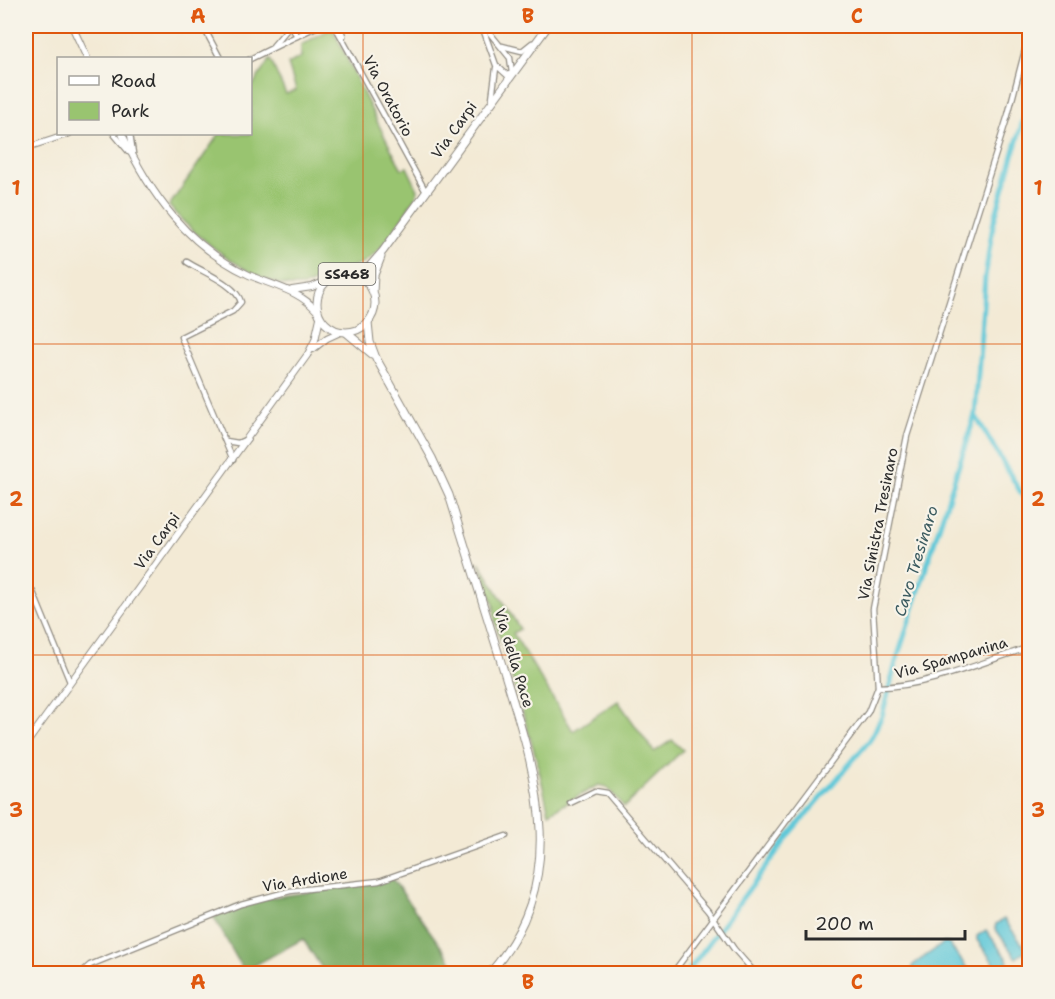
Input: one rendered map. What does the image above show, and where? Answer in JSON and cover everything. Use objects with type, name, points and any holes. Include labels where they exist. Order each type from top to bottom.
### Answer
[{"type":"main road","points":[[72,26],[87,57]]},
{"type":"main road","name":"Via Carpi","points":[[26,744],[308,354],[315,340],[318,314],[316,298],[326,281],[340,274],[349,274],[369,267],[384,252],[548,26]]},
{"type":"main road","points":[[122,135],[134,159],[170,215],[198,242],[240,270],[303,296],[328,327],[344,332]]},
{"type":"main road","name":"Via Carpi","points":[[308,354],[327,338],[358,330],[368,322],[375,308],[374,275],[384,252]]},
{"type":"main road","name":"SS468","points":[[349,274],[363,279],[373,292]]},
{"type":"main road","points":[[288,290],[312,287],[326,281]]},
{"type":"main road","name":"Via della Pace","points":[[368,322],[370,342],[376,358],[432,458],[449,495],[534,774],[541,827],[537,878],[519,931],[489,974]]},
{"type":"main road","name":"Via della Pace","points":[[344,332],[376,358]]},
{"type":"street","points":[[203,26],[219,57]]},
{"type":"street","points":[[264,53],[290,26],[297,36]]},
{"type":"street","points":[[252,58],[318,26]]},
{"type":"street","name":"Via Oratorio","points":[[335,26],[426,192]]},
{"type":"street","name":"Via Oratorio","points":[[340,26],[346,44]]},
{"type":"street","points":[[483,26],[502,46],[512,62],[512,74],[503,74],[496,65]]},
{"type":"street","points":[[483,26],[496,65],[497,79],[491,103]]},
{"type":"street","name":"Via Sinistra Tresinaro","points":[[672,974],[868,712],[878,687],[873,609],[907,436],[1008,115],[1029,31]]},
{"type":"street","points":[[502,46],[522,51],[539,37]]},
{"type":"street","points":[[26,148],[66,135]]},
{"type":"street","points":[[115,135],[134,159]]},
{"type":"street","points":[[130,135],[134,159]]},
{"type":"street","points":[[187,262],[230,288],[239,295],[241,302],[233,311],[181,337],[233,460]]},
{"type":"street","points":[[226,441],[238,443],[247,439]]},
{"type":"street","points":[[26,586],[33,592],[70,682]]},
{"type":"street","name":"Via Spampanina","points":[[878,687],[894,688],[917,683],[1029,647]]},
{"type":"street","points":[[570,803],[595,791],[606,793],[714,920],[722,934],[756,974]]},
{"type":"street","name":"Via Ardione","points":[[80,974],[90,965],[241,904],[290,891],[379,881],[434,864],[506,836]]},
{"type":"green space","points":[[332,28],[402,169],[407,167],[418,190],[389,237],[370,258],[361,264],[337,270],[303,286],[286,285],[268,280],[249,271],[211,246],[169,206],[218,135],[252,135],[252,86],[270,59],[286,94],[296,90],[288,64],[301,57],[301,45]]},
{"type":"green space","points":[[479,562],[520,629],[513,633],[573,731],[618,701],[654,752],[672,740],[683,750],[624,807],[607,787],[598,785],[549,813],[536,757],[495,621],[494,605]]},
{"type":"green space","points":[[391,877],[460,973],[325,973],[303,939],[244,971],[213,916],[253,900],[354,886]]},
{"type":"water","points":[[1004,919],[1026,951],[1016,958],[995,928],[996,924]]},
{"type":"water","points":[[986,930],[1008,962],[998,969],[977,940],[977,936]]},
{"type":"water","points":[[944,943],[949,944],[971,973],[912,973],[913,965]]},
{"type":"waterway","name":"Cavo Tresinaro","points":[[686,974],[790,834],[870,740],[882,716],[896,662],[975,415],[985,277],[993,225],[1030,96]]},
{"type":"waterway","points":[[975,415],[1030,508]]}]
